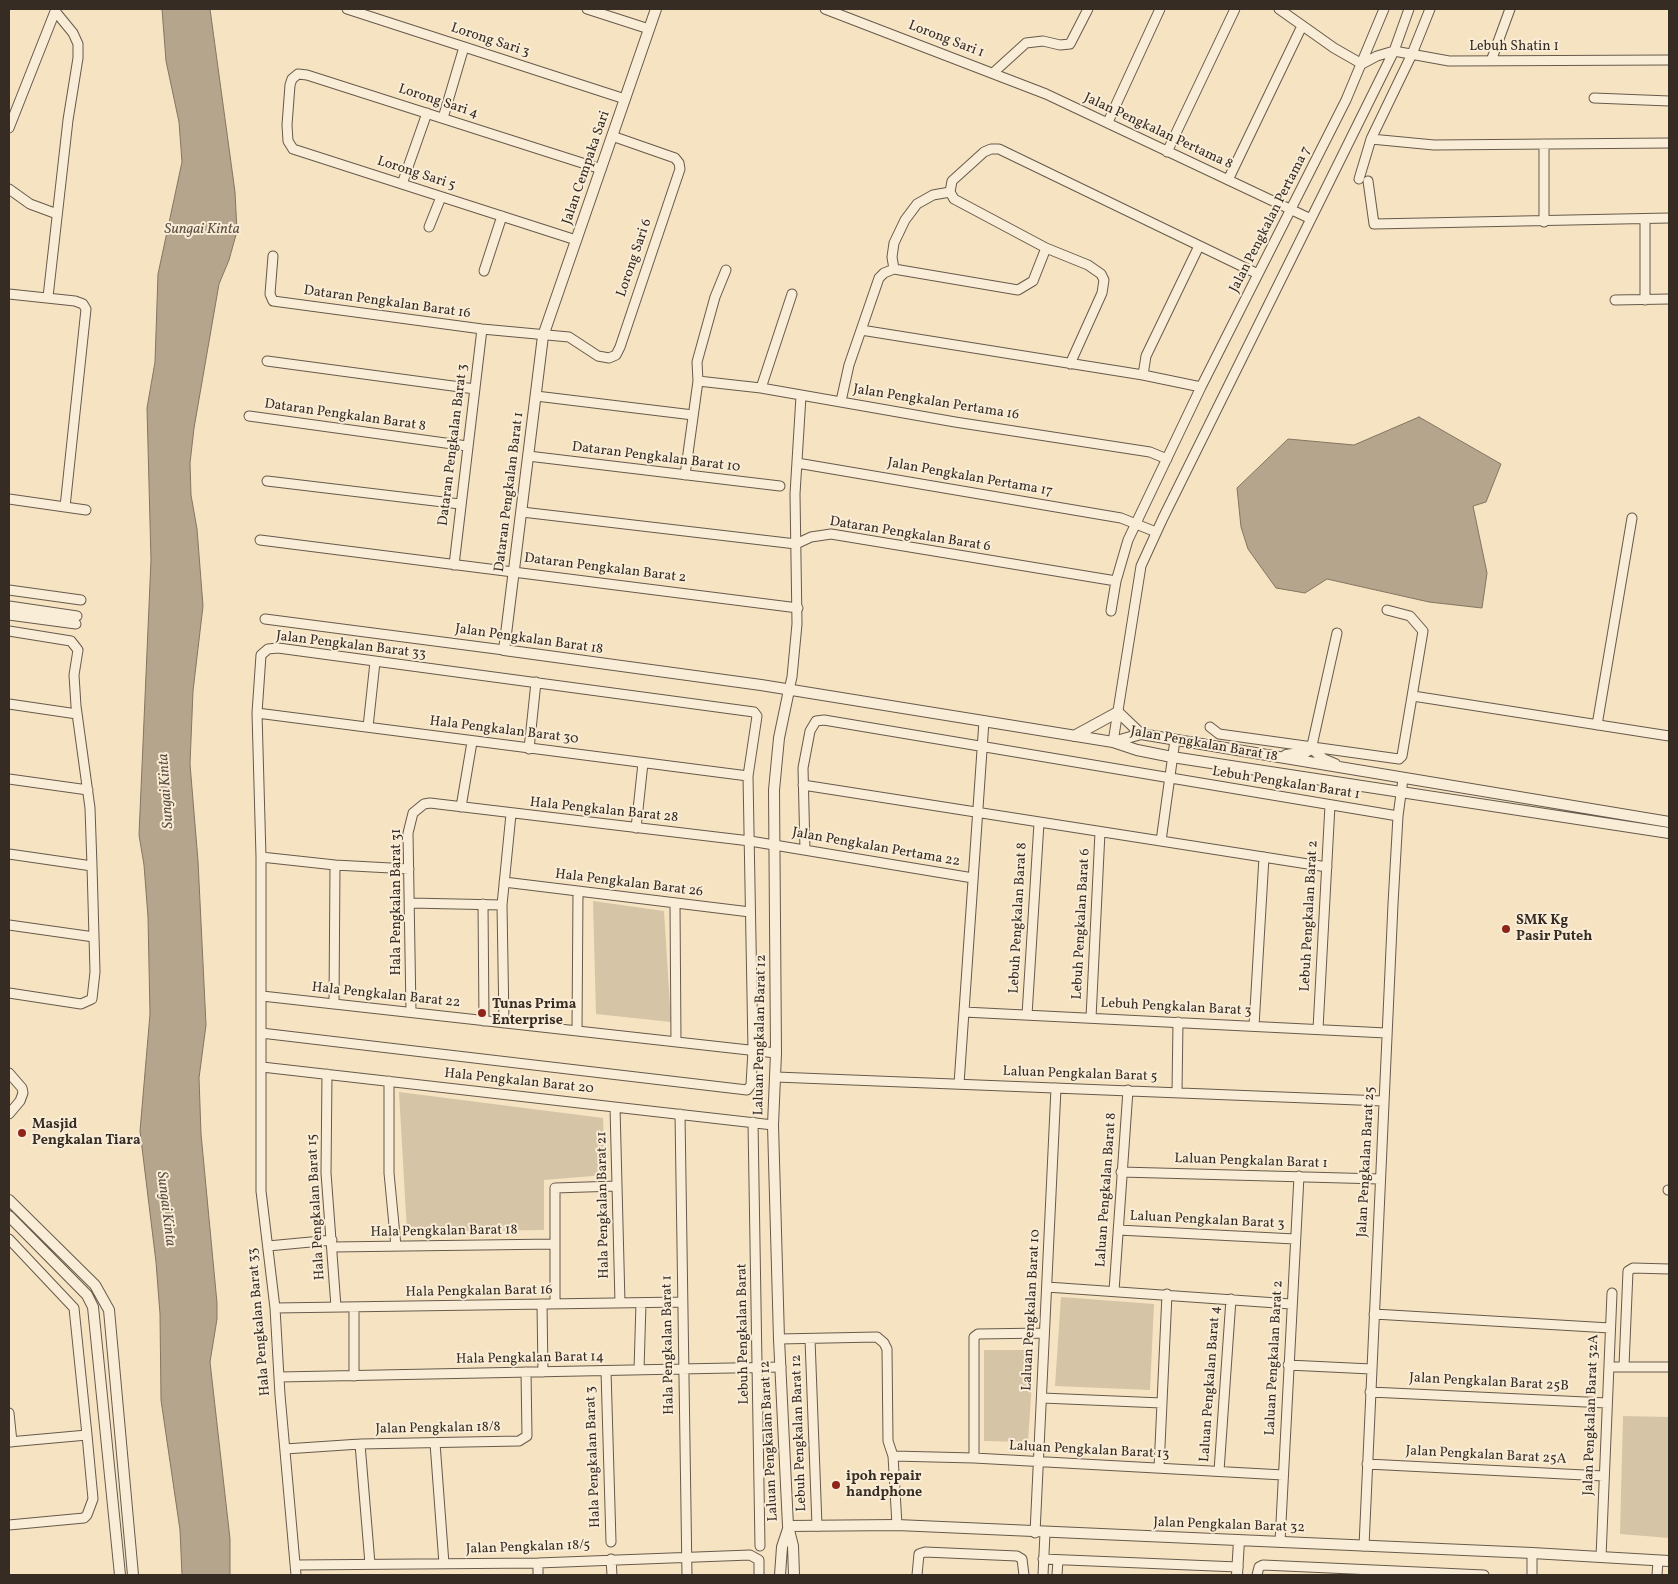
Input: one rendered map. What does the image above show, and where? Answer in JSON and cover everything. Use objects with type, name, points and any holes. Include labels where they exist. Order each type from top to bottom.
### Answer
[{"type":"street","name":"Lorong Sari 3","points":[[347,9],[625,99]]},
{"type":"street","points":[[587,9],[650,29]]},
{"type":"street","name":"Jalan Cempaka Sari","points":[[543,336],[656,9]]},
{"type":"street","name":"Lorong Sari 1","points":[[825,9],[993,73],[1026,43],[1043,41],[1060,45],[1070,44],[1088,9]]},
{"type":"street","points":[[1108,122],[1160,9]]},
{"type":"street","points":[[1168,152],[1235,9]]},
{"type":"street","points":[[1280,9],[1348,57],[1362,64]]},
{"type":"street","name":"Jalan Pengkalan Pertama 7","points":[[1111,611],[1116,581],[1128,540],[1201,388],[1315,164],[1362,64],[1384,9]]},
{"type":"street","points":[[1114,742],[1141,566],[1156,532],[1394,51],[1409,9]]},
{"type":"street","points":[[1430,9],[1412,54],[1371,139],[1364,180],[1374,224],[1669,218]]},
{"type":"street","points":[[1491,61],[1510,9]]},
{"type":"street","points":[[9,128],[56,10]]},
{"type":"street","points":[[48,297],[56,214],[78,58],[78,44],[73,33],[56,10]]},
{"type":"street","points":[[1228,180],[1302,26]]},
{"type":"street","points":[[443,118],[464,47]]},
{"type":"street","name":"Lebuh Shatin 1","points":[[1362,64],[1377,56],[1394,51],[1434,60],[1669,60]]},
{"type":"street","name":"Jalan Pengkalan Pertama 8","points":[[993,73],[1108,122],[1290,210],[1311,218]]},
{"type":"street","name":"Lorong Sari 4","points":[[287,103],[292,79],[298,74],[601,169]]},
{"type":"street","points":[[1594,98],[1669,101]]},
{"type":"street","name":"Lorong Sari 5","points":[[287,103],[288,141],[293,149],[576,240]]},
{"type":"street","points":[[402,184],[427,113]]},
{"type":"street","name":"Lorong Sari 6","points":[[543,336],[569,337],[598,356],[609,358],[616,355],[653,253],[680,169],[680,162],[675,158],[612,136]]},
{"type":"street","points":[[1371,139],[1434,145],[1669,143]]},
{"type":"street","points":[[1544,144],[1544,222]]},
{"type":"street","points":[[1070,364],[1102,294],[1104,280],[1101,274],[1088,265],[1046,248],[959,204],[950,192],[952,181],[984,152],[991,149],[999,149],[1258,274]]},
{"type":"street","points":[[9,188],[30,204],[56,214]]},
{"type":"street","points":[[894,269],[892,257],[894,243],[904,220],[917,204],[933,195],[950,192]]},
{"type":"street","points":[[429,227],[441,197]]},
{"type":"street","points":[[484,271],[502,216]]},
{"type":"street","points":[[1644,300],[1645,219]]},
{"type":"street","points":[[1143,375],[1146,356],[1199,246]]},
{"type":"street","points":[[841,401],[849,365],[879,278],[884,273],[894,269],[1018,290],[1033,281],[1046,248]]},
{"type":"street","name":"Dataran Pengkalan Barat 16","points":[[273,256],[270,294],[273,301],[543,336]]},
{"type":"street","points":[[685,475],[698,380],[697,362],[715,297],[726,270]]},
{"type":"street","points":[[9,294],[75,301],[83,304],[86,309],[65,507]]},
{"type":"street","points":[[761,388],[792,294]]},
{"type":"street","points":[[1615,300],[1669,299]]},
{"type":"street","name":"Dataran Pengkalan Barat 3","points":[[454,565],[482,329]]},
{"type":"street","points":[[861,330],[1143,375],[1201,388]]},
{"type":"street","name":"Dataran Pengkalan Barat 1","points":[[504,650],[543,336]]},
{"type":"street","points":[[267,361],[475,389]]},
{"type":"street","name":"Jalan Pengkalan Pertama 16","points":[[698,380],[761,388],[946,420],[1150,452],[1167,459]]},
{"type":"street","points":[[536,396],[693,415]]},
{"type":"street","name":"Laluan Pengkalan Barat 12","points":[[794,1575],[793,1546],[788,1527],[779,1339],[774,1125],[776,1053],[774,790],[779,738],[792,677],[798,608],[796,544],[797,463],[801,396]]},
{"type":"street","name":"Dataran Pengkalan Barat 8","points":[[249,416],[468,446]]},
{"type":"street","name":"Dataran Pengkalan Barat 10","points":[[528,456],[780,486]]},
{"type":"street","name":"Jalan Pengkalan Pertama 17","points":[[797,463],[1121,518],[1156,532]]},
{"type":"street","points":[[267,481],[460,504]]},
{"type":"street","points":[[9,499],[86,510]]},
{"type":"street","name":"Dataran Pengkalan Barat 6","points":[[522,512],[796,544],[811,537],[831,534],[1116,581]]},
{"type":"street","points":[[1597,725],[1632,518]]},
{"type":"street","name":"Dataran Pengkalan Barat 2","points":[[260,540],[798,608]]},
{"type":"street","points":[[9,590],[81,600]]},
{"type":"street","points":[[9,606],[77,620],[9,615]]},
{"type":"street","points":[[1210,727],[1219,734],[1398,759],[1402,756],[1423,631],[1410,616],[1387,610]]},
{"type":"street","name":"Jalan Pengkalan Barat 18","points":[[265,619],[789,690],[1114,742],[1137,750],[1172,756],[1669,833]]},
{"type":"street","points":[[9,631],[71,641],[78,650],[74,675],[77,714],[88,790],[95,972],[92,999],[88,1003],[81,1004],[9,993]]},
{"type":"street","points":[[1275,772],[1300,770],[1308,763],[1336,633]]},
{"type":"street","name":"Jalan Pengkalan Barat 33","points":[[262,1067],[261,856],[257,713],[261,654],[268,649],[278,648],[751,709],[757,716],[748,776]]},
{"type":"street","points":[[368,727],[375,662]]},
{"type":"street","points":[[529,749],[536,682]]},
{"type":"street","points":[[1412,696],[1669,736]]},
{"type":"street","points":[[9,704],[77,714]]},
{"type":"street","points":[[1118,712],[1141,734]]},
{"type":"street","points":[[1074,736],[1118,712]]},
{"type":"street","name":"Hala Pengkalan Barat 30","points":[[257,713],[748,776]]},
{"type":"street","name":"Lebuh Pengkalan Barat 1","points":[[803,785],[810,731],[816,722],[824,720],[1398,816]]},
{"type":"street","points":[[959,1084],[984,721]]},
{"type":"street","name":"Jalan Pengkalan Barat 18","points":[[1114,742],[1141,734],[1669,822]]},
{"type":"street","points":[[1161,842],[1175,740]]},
{"type":"street","points":[[461,807],[472,742]]},
{"type":"street","points":[[1268,756],[1295,755],[1312,747]]},
{"type":"street","points":[[1312,747],[1323,759],[1351,770]]},
{"type":"street","points":[[636,828],[643,763]]},
{"type":"street","points":[[1308,763],[1338,782]]},
{"type":"street","points":[[262,1033],[747,1090],[751,1085],[753,1050],[748,776]]},
{"type":"street","points":[[9,779],[88,790]]},
{"type":"street","name":"Jalan Pengkalan Barat 25","points":[[1364,1546],[1386,1032],[1398,816],[1403,779]]},
{"type":"street","points":[[805,850],[803,785],[1326,867]]},
{"type":"street","name":"Hala Pengkalan Barat 28","points":[[430,803],[775,845]]},
{"type":"street","name":"Hala Pengkalan Barat 31","points":[[411,1012],[408,833],[413,813],[419,806],[430,803]]},
{"type":"street","name":"Lebuh Pengkalan Barat 2","points":[[1318,1029],[1330,805]]},
{"type":"street","points":[[504,1023],[502,905],[512,814]]},
{"type":"street","name":"Lebuh Pengkalan Barat 8","points":[[1027,1015],[1039,823]]},
{"type":"street","name":"Lebuh Pengkalan Barat 6","points":[[1091,1018],[1100,832]]},
{"type":"street","name":"Jalan Pengkalan Pertama 22","points":[[775,845],[973,878]]},
{"type":"street","points":[[9,854],[92,866]]},
{"type":"street","points":[[261,856],[335,865],[410,869]]},
{"type":"street","points":[[1254,1026],[1264,857]]},
{"type":"street","points":[[334,1004],[335,865]]},
{"type":"street","name":"Hala Pengkalan Barat 26","points":[[504,882],[750,912]]},
{"type":"street","points":[[577,1031],[578,891]]},
{"type":"street","points":[[410,903],[502,905]]},
{"type":"street","points":[[483,904],[484,1020]]},
{"type":"street","points":[[674,904],[676,1042]]},
{"type":"street","points":[[9,925],[94,937]]},
{"type":"street","name":"Hala Pengkalan Barat 22","points":[[262,996],[776,1053]]},
{"type":"street","name":"Lebuh Pengkalan Barat 3","points":[[964,1012],[1386,1032]]},
{"type":"street","points":[[1177,1092],[1178,1022]]},
{"type":"street","name":"Hala Pengkalan Barat 20","points":[[262,1067],[774,1125]]},
{"type":"street","name":"Hala Pengkalan Barat 33","points":[[262,1067],[261,1191],[275,1308],[296,1575]]},
{"type":"street","points":[[9,1073],[22,1088],[22,1097],[9,1114]]},
{"type":"street","name":"Hala Pengkalan Barat 15","points":[[327,1074],[326,1173],[333,1244],[336,1308]]},
{"type":"street","name":"Laluan Pengkalan Barat 5","points":[[776,1076],[1383,1101]]},
{"type":"street","points":[[389,1081],[389,1173],[396,1246]]},
{"type":"street","name":"Laluan Pengkalan Barat 10","points":[[1043,1575],[1044,1559],[1040,1533],[1039,1463],[1056,1088]]},
{"type":"street","name":"Laluan Pengkalan Barat 8","points":[[1114,1291],[1128,1090]]},
{"type":"street","name":"Hala Pengkalan Barat 21","points":[[615,1107],[620,1303]]},
{"type":"street","name":"Hala Pengkalan Barat 1","points":[[680,1114],[687,1575]]},
{"type":"street","name":"Lebuh Pengkalan Barat","points":[[753,1122],[760,1546]]},
{"type":"street","name":"Laluan Pengkalan Barat 1","points":[[1121,1172],[1380,1180]]},
{"type":"street","name":"Laluan Pengkalan Barat 2","points":[[1280,1542],[1299,1176]]},
{"type":"street","points":[[555,1304],[555,1188],[617,1186]]},
{"type":"street","points":[[10,1204],[95,1285],[109,1310],[133,1575]]},
{"type":"street","points":[[9,1216],[86,1294],[93,1307],[120,1575]]},
{"type":"street","name":"Laluan Pengkalan Barat 3","points":[[1118,1230],[1295,1240]]},
{"type":"street","points":[[9,1239],[74,1308],[93,1503],[84,1518],[9,1525]]},
{"type":"street","name":"Hala Pengkalan Barat 18","points":[[268,1246],[333,1244],[396,1246],[555,1244]]},
{"type":"street","points":[[1624,1366],[1628,1271],[1633,1268],[1669,1269]]},
{"type":"street","points":[[1047,1287],[1291,1304]]},
{"type":"street","points":[[1610,1328],[1612,1293]]},
{"type":"street","points":[[1159,1468],[1167,1294]]},
{"type":"street","name":"Laluan Pengkalan Barat 4","points":[[1219,1471],[1231,1299]]},
{"type":"street","name":"Hala Pengkalan Barat 16","points":[[275,1308],[682,1302]]},
{"type":"street","points":[[639,1370],[641,1303]]},
{"type":"street","points":[[542,1304],[543,1372]]},
{"type":"street","points":[[354,1307],[354,1376]]},
{"type":"street","name":"Jalan Pengkalan Barat 32A","points":[[1374,1314],[1610,1328],[1601,1557]]},
{"type":"street","points":[[974,1458],[974,1337],[978,1334],[1044,1333]]},
{"type":"street","points":[[779,1339],[877,1337],[884,1343],[887,1349],[888,1441],[893,1456],[897,1525]]},
{"type":"street","name":"Lebuh Pengkalan Barat 12","points":[[810,1339],[817,1526]]},
{"type":"street","points":[[1288,1365],[1371,1369]]},
{"type":"street","points":[[1609,1366],[1669,1367]]},
{"type":"street","name":"Hala Pengkalan Barat 14","points":[[280,1377],[781,1368]]},
{"type":"street","name":"Hala Pengkalan Barat 3","points":[[606,1371],[611,1542]]},
{"type":"street","name":"Jalan Pengkalan 18/8","points":[[285,1449],[360,1444],[524,1440],[527,1436],[526,1372]]},
{"type":"street","name":"Jalan Pengkalan Barat 25B","points":[[1370,1392],[1607,1402]]},
{"type":"street","points":[[1042,1398],[1162,1403]]},
{"type":"street","points":[[9,1413],[10,1442],[87,1431]]},
{"type":"street","points":[[435,1443],[444,1564]]},
{"type":"street","points":[[360,1444],[370,1564]]},
{"type":"street","name":"Laluan Pengkalan Barat 13","points":[[893,1456],[974,1458],[1283,1475]]},
{"type":"street","name":"Jalan Pengkalan Barat 25A","points":[[1367,1464],[1604,1476]]},
{"type":"street","name":"Jalan Pengkalan Barat 32","points":[[788,1527],[897,1525],[1040,1533],[1532,1553],[1669,1561]]},
{"type":"street","name":"Laluan Pengkalan Barat 12","points":[[780,1575],[782,1547],[788,1527]]},
{"type":"street","points":[[1044,1559],[1237,1571],[1239,1540]]},
{"type":"street","points":[[917,1575],[919,1554],[925,1552],[1017,1556],[1022,1559],[1024,1575]]},
{"type":"street","points":[[1532,1553],[1532,1575]]},
{"type":"street","name":"Jalan Pengkalan 18/5","points":[[295,1565],[538,1563],[750,1555],[759,1560],[759,1575]]},
{"type":"street","points":[[611,1559],[612,1575]]},
{"type":"street","points":[[1057,1575],[1058,1560]]},
{"type":"street","points":[[1658,1561],[1658,1575]]},
{"type":"street","points":[[538,1563],[538,1575]]},
{"type":"street","points":[[1257,1575],[1258,1567],[1263,1565],[1484,1575]]},
{"type":"shaded area","points":[[593,901],[664,911],[671,1022],[596,1014]]},
{"type":"shaded area","points":[[399,1092],[603,1118],[605,1175],[544,1180],[544,1230],[407,1232]]},
{"type":"shaded area","points":[[1061,1297],[1154,1304],[1150,1390],[1055,1386]]},
{"type":"shaded area","points":[[984,1350],[1034,1350],[1028,1442],[984,1441]]},
{"type":"shaded area","points":[[1623,1416],[1669,1417],[1669,1538],[1620,1534]]},
{"type":"water","name":"Sungai Kinta","points":[[162,9],[210,9],[235,192],[237,231],[229,260],[219,284],[194,428],[190,463],[191,495],[197,529],[203,606],[193,691],[190,764],[198,861],[206,1025],[199,1078],[201,1134],[217,1303],[217,1319],[210,1362],[230,1539],[230,1575],[182,1575],[180,1530],[161,1400],[160,1314],[156,1262],[140,1131],[150,1014],[148,917],[144,865],[139,835],[151,560],[147,408],[155,362],[158,274],[182,162],[179,122],[166,61]]},
{"type":"water","points":[[1419,417],[1501,464],[1486,502],[1473,506],[1487,573],[1482,608],[1429,602],[1327,579],[1305,593],[1276,588],[1248,549],[1241,527],[1237,488],[1288,439],[1354,445]]},
{"type":"place","name":"SMK Kg Pasir Puteh","points":[[1506,929]]},
{"type":"place","name":"Tunas Prima Enterprise","points":[[482,1013]]},
{"type":"place","name":"Masjid Pengkalan Tiara","points":[[22,1133]]},
{"type":"place","name":"ipoh repair handphone","points":[[836,1485]]}]
